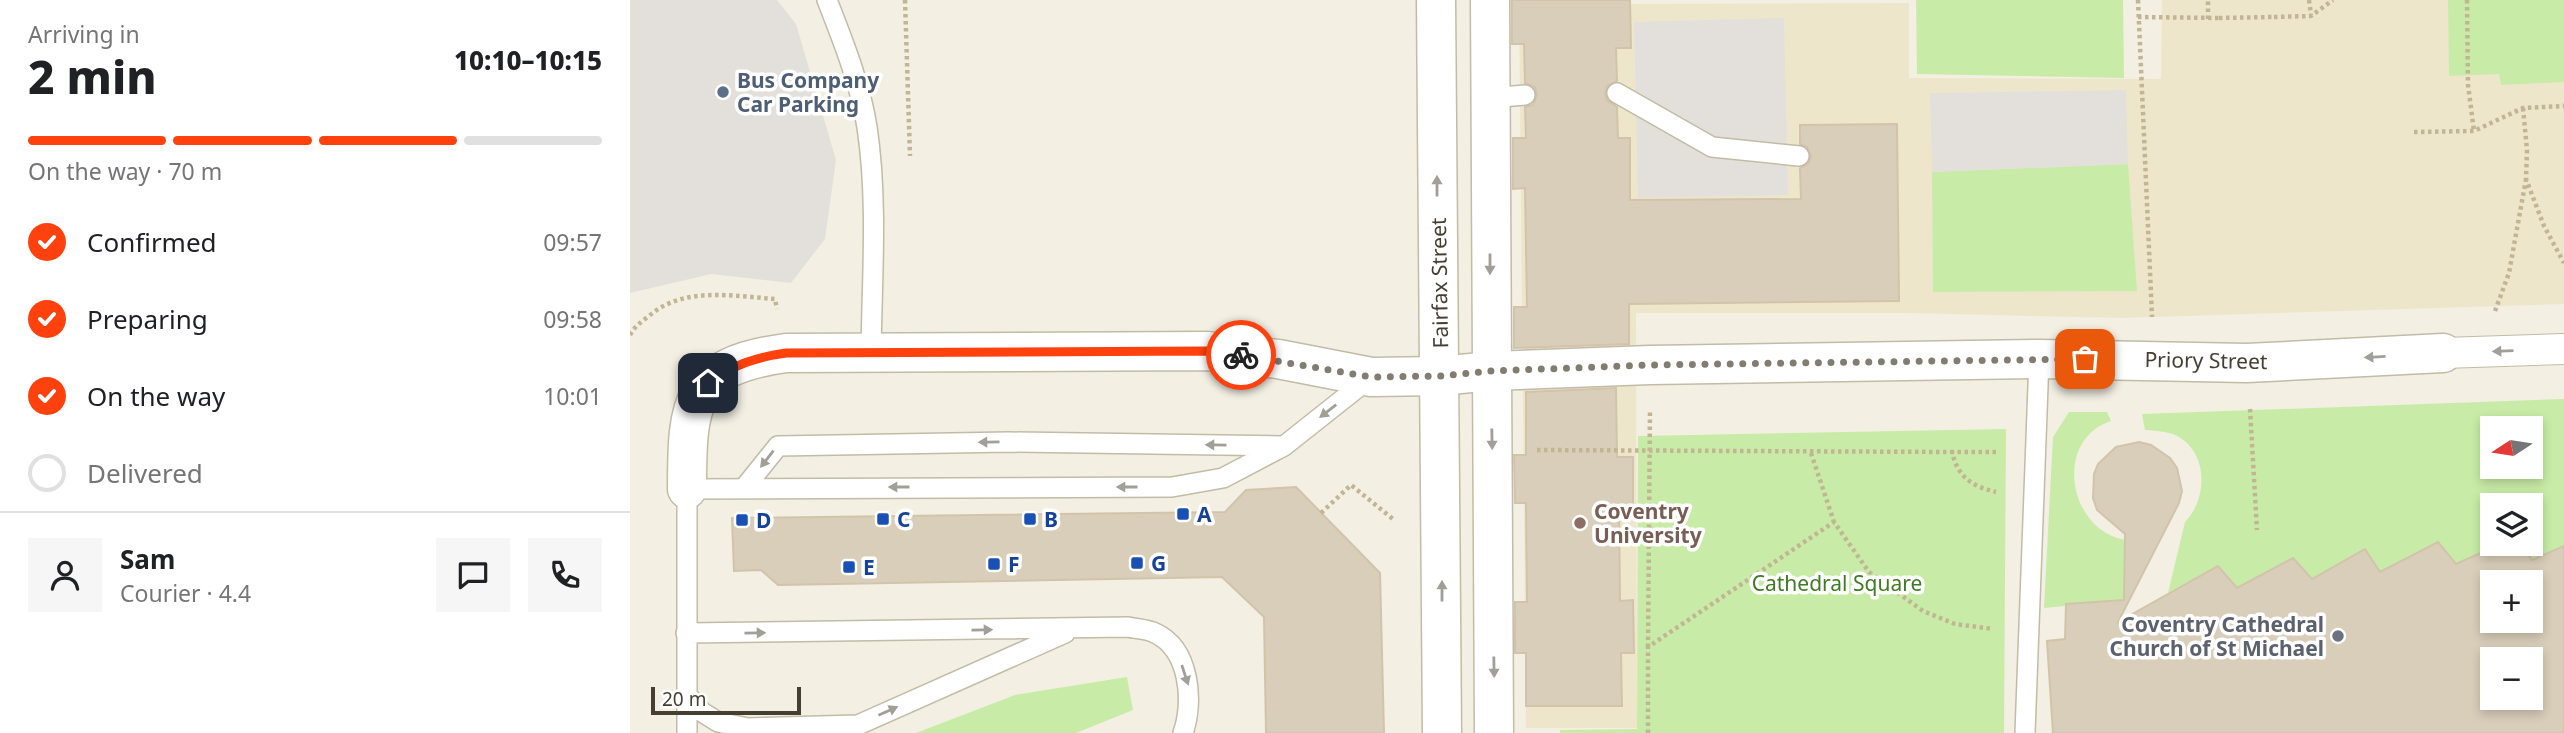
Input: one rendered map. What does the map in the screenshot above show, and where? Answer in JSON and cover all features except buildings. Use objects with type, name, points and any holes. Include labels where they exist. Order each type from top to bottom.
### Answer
[{"type":"street","name":"Fairfax Street","points":[[1436,0],[1442,733]]},
{"type":"street","points":[[1490,0],[1507,96],[1491,371],[1494,733]]},
{"type":"street","name":"Priory Street","points":[[687,489],[687,428],[695,400],[708,383],[727,370],[755,358],[786,353],[1207,351],[1278,359],[1371,377],[1650,365],[2039,359],[2247,363],[2564,349]]},
{"type":"lane","points":[[827,0],[852,67],[867,127],[872,225],[871,352]]},
{"type":"lane","points":[[1617,93],[1712,147],[1799,156]]},
{"type":"lane","points":[[2025,733],[2039,359]]},
{"type":"lane","points":[[687,733],[687,489],[746,486],[1172,487],[1223,478],[1284,446],[1371,377]]},
{"type":"lane","points":[[746,486],[778,446],[1009,442],[1284,446]]},
{"type":"lane","points":[[686,634],[1128,627],[1156,633],[1178,654],[1189,686],[1188,719],[1183,733]]},
{"type":"lane","points":[[687,695],[702,712],[718,722],[748,728],[858,725],[1073,629]]},
{"type":"path","points":[[2138,0],[2154,360]]},
{"type":"path","points":[[2208,0],[2208,19]]},
{"type":"path","points":[[2309,0],[2311,16]]},
{"type":"path","points":[[2138,17],[2208,19],[2311,16],[2333,0]]},
{"type":"path","points":[[2467,0],[2468,85],[2474,131]]},
{"type":"path","points":[[2414,132],[2474,131],[2523,108],[2564,106]]},
{"type":"path","points":[[2498,351],[2493,317],[2509,273],[2526,179],[2527,150],[2523,108]]},
{"type":"path","points":[[2526,179],[2544,226],[2564,263]]},
{"type":"path","points":[[630,335],[633,329],[663,303],[705,294],[775,299],[786,353]]},
{"type":"path","points":[[2247,363],[2257,530]]},
{"type":"path","points":[[1648,733],[1650,408]]},
{"type":"path","points":[[1526,450],[1996,452]]},
{"type":"path","points":[[1952,452],[1956,469],[1966,481],[1996,492]]},
{"type":"path","points":[[1811,453],[1834,522],[1869,572],[1923,611],[1955,624],[1993,629]]},
{"type":"path","points":[[1648,647],[1834,522]]},
{"type":"shaded area","name":"Bus Company Car Parking","points":[[630,0],[777,0],[796,24],[836,160],[825,239],[791,283],[711,274],[630,293]]},
{"type":"shaded area","name":"Coventry University","points":[[1519,0],[1628,0],[1629,4],[1909,3],[1909,78],[2161,79],[2162,0],[2564,0],[2564,304],[2121,318],[1909,313],[1636,313],[1637,728],[1526,728]]},
{"type":"shaded area","points":[[1784,18],[1788,195],[1638,198],[1634,22]]},
{"type":"shaded area","points":[[2126,90],[2128,164],[1932,172],[1930,93]]},
{"type":"green space","points":[[1916,0],[2123,0],[2124,78],[1917,74]]},
{"type":"green space","points":[[2448,0],[2564,0],[2564,82],[2501,85],[2499,74],[2449,76]]},
{"type":"green space","points":[[2128,164],[2137,291],[1933,292],[1932,172]]},
{"type":"green space","points":[[2564,399],[2564,546],[2543,555],[2543,493],[2480,493],[2480,553],[2456,564],[2438,542],[2380,572],[2365,549],[2312,579],[2293,558],[2237,588],[2218,566],[2168,593],[2185,522],[2197,503],[2202,480],[2197,457],[2182,439],[2169,433],[2145,430],[2142,414]]},
{"type":"green space","points":[[2069,412],[2107,412],[2111,421],[2093,431],[2081,446],[2075,464],[2075,484],[2080,503],[2091,520],[2106,533],[2125,540],[2124,600],[2044,608],[2053,437]]},
{"type":"green space","name":"Cathedral Square","points":[[2006,429],[2004,733],[1560,733],[1560,730],[1637,729],[1638,436]]},
{"type":"green space","points":[[1127,677],[1133,710],[1076,733],[916,733],[1015,695]]},
{"type":"way so far","points":[[1241,355],[1278,359],[1371,377],[1650,365],[2085,359]]},
{"type":"place","name":"Bus Company Car Parking","points":[[723,92]]},
{"type":"place","name":"A","points":[[1183,514]]},
{"type":"place","name":"C","points":[[883,519]]},
{"type":"place","name":"B","points":[[1030,519]]},
{"type":"place","name":"D","points":[[742,520]]},
{"type":"place","name":"Coventry University","points":[[1580,523]]},
{"type":"place","name":"G","points":[[1137,563]]},
{"type":"place","name":"F","points":[[994,564]]},
{"type":"place","name":"E","points":[[849,567]]},
{"type":"place","name":"Coventry Cathedral Church of St Michael","points":[[2338,636]]},
{"type":"route","points":[[708,383],[727,370],[755,358],[786,353],[1207,351],[1241,355]]}]
